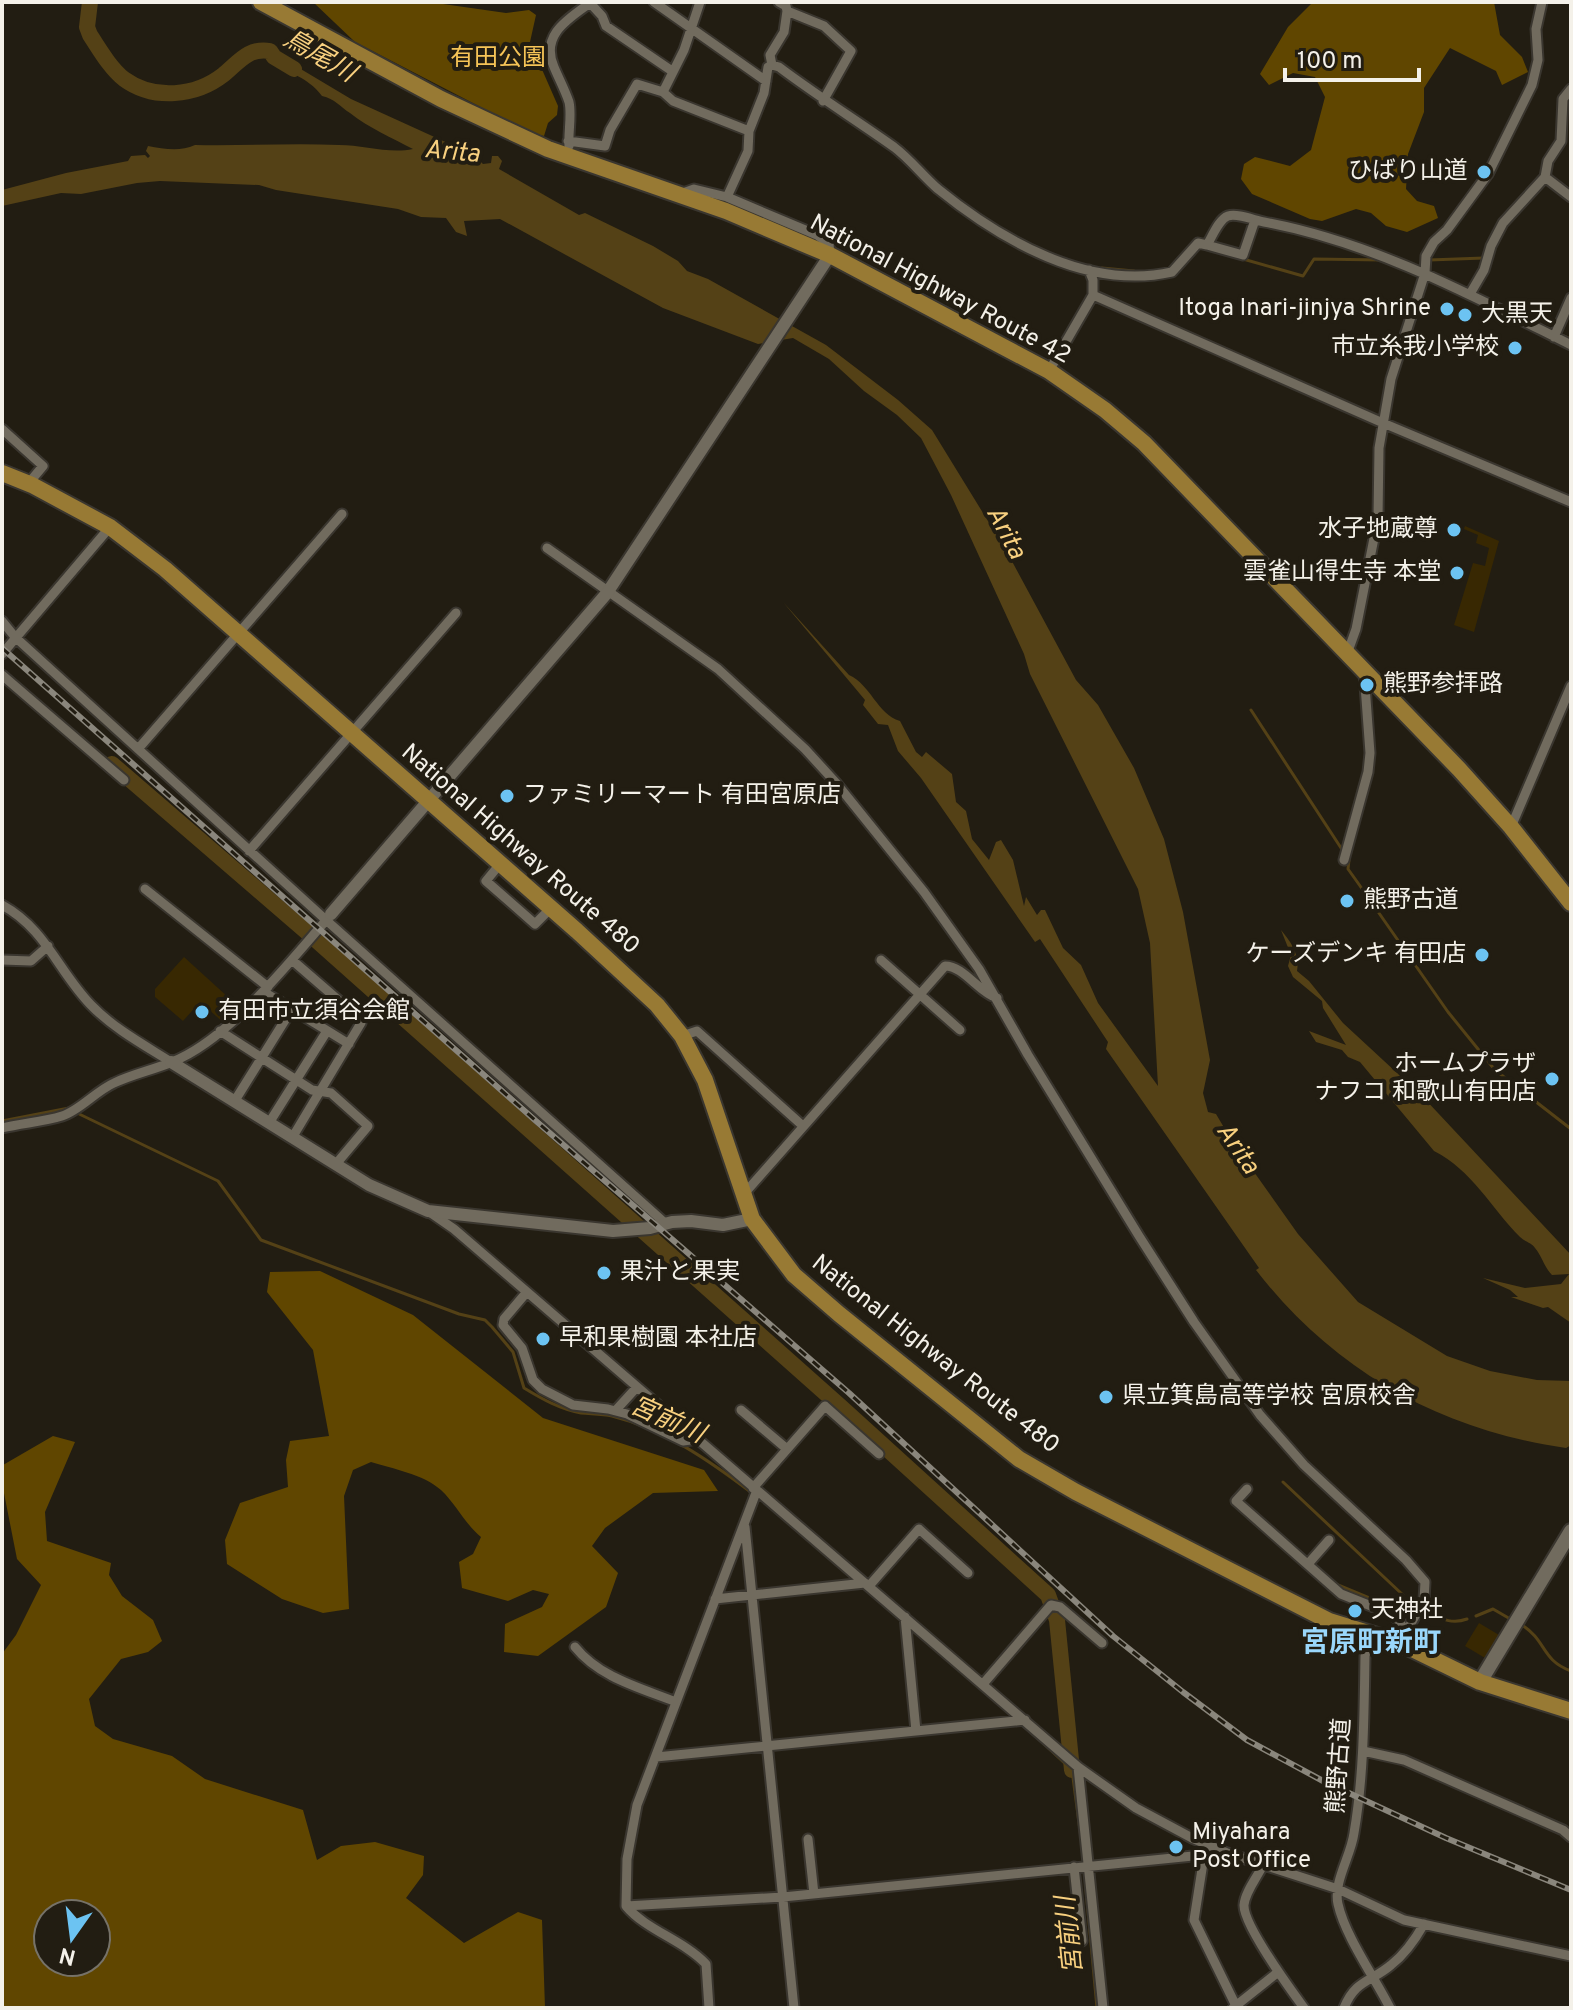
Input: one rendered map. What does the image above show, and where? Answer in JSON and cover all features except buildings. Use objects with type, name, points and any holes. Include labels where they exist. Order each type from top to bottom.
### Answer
[{"type":"highway","name":"National Highway Route 42","points":[[261,2],[441,99],[830,255],[1049,371],[1105,410],[1144,443],[1459,769],[1511,827],[1571,903]]},
{"type":"highway","name":"National Highway Route 480","points":[[2,473],[32,485],[110,527],[165,569],[647,996],[682,1036],[705,1080],[752,1219],[777,1256],[814,1294],[1019,1459],[1076,1492],[1329,1621],[1403,1638],[1417,1652],[1571,1711]]},
{"type":"main road","points":[[1483,1675],[1571,1531]]},
{"type":"street","points":[[672,71],[606,26],[590,2],[560,24],[552,41],[552,63],[570,109],[569,149],[605,146],[610,130],[637,84],[663,92],[673,101],[749,131]]},
{"type":"street","points":[[654,2],[766,81]]},
{"type":"street","points":[[663,92],[684,50],[700,2]]},
{"type":"street","points":[[1347,654],[1356,629],[1378,518],[1379,448],[1391,379],[1425,273],[1426,256],[1488,174],[1532,85],[1538,60],[1536,29],[1542,2]]},
{"type":"street","points":[[772,65],[770,55],[784,32],[785,5],[824,26],[851,51],[823,101]]},
{"type":"street","points":[[772,65],[896,149],[938,189],[1017,243],[1054,261],[1089,270],[1166,273],[1177,268],[1198,243],[1243,255],[1255,220]]},
{"type":"street","points":[[727,197],[748,151],[749,131],[764,93],[768,67],[772,65]]},
{"type":"street","points":[[1470,294],[1484,270],[1491,246],[1503,223],[1545,177],[1548,161],[1561,141],[1563,99],[1571,89]]},
{"type":"street","points":[[1545,177],[1571,197]]},
{"type":"street","points":[[2,1128],[61,1116],[107,1086],[171,1062],[220,1031],[292,960],[607,593],[830,255],[829,244],[817,235],[727,197],[694,189],[677,195]]},
{"type":"street","points":[[1207,245],[1225,217],[1231,215],[1342,242],[1425,273],[1571,345]]},
{"type":"street","points":[[1049,371],[1093,295],[1089,270]]},
{"type":"street","points":[[1093,295],[1571,502]]},
{"type":"street","points":[[1554,337],[1571,298]]},
{"type":"street","points":[[2,429],[43,466],[33,478],[32,485]]},
{"type":"street","points":[[138,749],[342,514]]},
{"type":"street","points":[[2,654],[110,527]]},
{"type":"street","points":[[547,548],[607,593],[680,639],[718,669],[805,749],[924,892],[997,998],[1036,1068],[1147,1248],[1260,1415],[1304,1465],[1425,1582],[1424,1600],[1403,1638]]},
{"type":"street","points":[[249,851],[456,613]]},
{"type":"street","points":[[2,621],[15,637],[249,851],[329,917],[665,1223]]},
{"type":"street","points":[[1344,860],[1368,772],[1370,753],[1364,671]]},
{"type":"street","points":[[2,675],[124,780]]},
{"type":"street","points":[[1511,827],[1571,686]]},
{"type":"street","points":[[145,889],[292,1009],[349,1044]]},
{"type":"street","points":[[2,905],[36,929],[94,1008],[171,1062],[292,1138],[381,1191],[428,1211],[454,1229],[1078,1767],[1136,1808],[1206,1844],[1338,1889],[1404,1920],[1571,1956]]},
{"type":"street","points":[[2,960],[31,961],[48,946]]},
{"type":"street","points":[[292,960],[360,1020],[360,1026],[292,1138]]},
{"type":"street","points":[[881,960],[960,1030]]},
{"type":"street","points":[[743,1195],[945,966],[950,966],[984,993],[997,998]]},
{"type":"street","points":[[234,1102],[292,1009]]},
{"type":"street","points":[[220,1031],[312,1090],[331,1093],[368,1126],[336,1164]]},
{"type":"street","points":[[269,1123],[327,1031]]},
{"type":"street","points":[[682,1036],[697,1031],[803,1126]]},
{"type":"street","points":[[428,1211],[602,1231],[637,1230],[691,1221],[731,1225],[752,1219]]},
{"type":"street","points":[[526,1293],[504,1319],[503,1325],[522,1348],[536,1384],[573,1405],[616,1410],[683,1441],[698,1439]]},
{"type":"street","points":[[616,1410],[637,1387]]},
{"type":"street","points":[[709,2008],[706,1964],[690,1949],[636,1916],[626,1906],[627,1859],[634,1817],[745,1524],[755,1489],[825,1406],[879,1454]]},
{"type":"street","points":[[741,1410],[787,1449]]},
{"type":"street","points":[[1247,1489],[1236,1501],[1341,1594],[1396,1617],[1403,1638]]},
{"type":"street","points":[[745,1524],[794,2008]]},
{"type":"street","points":[[715,1599],[867,1584],[919,1529],[968,1573]]},
{"type":"street","points":[[1308,1564],[1329,1540]]},
{"type":"street","points":[[983,1684],[1051,1605],[1060,1607],[1102,1643]]},
{"type":"street","points":[[905,1617],[916,1731]]},
{"type":"street","points":[[1329,1621],[1368,1644],[1417,1652]]},
{"type":"street","name":"熊野古道","points":[[1338,1889],[1354,1835],[1363,1751],[1365,1656],[1368,1644]]},
{"type":"street","points":[[575,1647],[585,1660],[609,1675],[676,1702]]},
{"type":"street","points":[[656,1757],[1025,1720]]},
{"type":"street","points":[[1363,1751],[1404,1760],[1563,1830],[1571,1837]]},
{"type":"street","points":[[1078,1767],[1103,2008]]},
{"type":"street","points":[[808,1839],[814,1894]]},
{"type":"street","points":[[1206,1844],[1194,1920],[1236,2007],[1277,1973]]},
{"type":"street","points":[[626,1906],[783,1897],[1203,1855]]},
{"type":"street","points":[[1263,1865],[1246,1897],[1244,1908],[1277,1973],[1304,2008]]},
{"type":"street","points":[[1074,1867],[1082,1941]]},
{"type":"street","points":[[1338,1889],[1336,1895],[1343,1923],[1390,2008]]},
{"type":"street","points":[[1344,2008],[1349,1995],[1373,1975],[1390,1966],[1424,1924]]},
{"type":"shaded area","points":[[1465,526],[1499,541],[1474,632],[1454,625],[1473,563],[1485,566],[1489,548],[1476,543],[1478,535],[1464,529]]},
{"type":"shaded area","points":[[184,957],[240,1008],[224,1023],[200,1002],[183,1021],[155,997],[155,989]]},
{"type":"shaded area","points":[[1479,1623],[1504,1638],[1490,1661],[1465,1646]]},
{"type":"green space","name":"有田公園","points":[[313,2],[429,2],[506,13],[529,10],[536,15],[530,42],[558,106],[557,115],[548,123],[544,136],[531,133],[355,42]]},
{"type":"green space","points":[[1313,2],[1494,2],[1500,35],[1522,57],[1528,72],[1502,85],[1496,71],[1450,48],[1424,88],[1424,112],[1408,154],[1406,189],[1417,201],[1434,206],[1438,218],[1407,232],[1386,226],[1371,213],[1356,209],[1322,221],[1310,219],[1252,194],[1241,179],[1244,164],[1255,157],[1290,166],[1311,150],[1325,97],[1315,77],[1293,73],[1269,85],[1260,74],[1288,27]]},
{"type":"green space","points":[[320,1271],[413,1315],[543,1418],[704,1470],[718,1491],[653,1493],[605,1528],[592,1546],[618,1573],[606,1607],[538,1656],[504,1652],[505,1624],[542,1607],[549,1594],[533,1590],[508,1601],[462,1588],[459,1562],[473,1554],[481,1537],[434,1484],[371,1462],[353,1470],[344,1496],[349,1609],[323,1613],[282,1599],[227,1564],[225,1540],[240,1503],[288,1487],[286,1460],[290,1441],[329,1436],[313,1350],[267,1292],[270,1272]]},
{"type":"green space","points":[[53,1436],[75,1442],[45,1512],[47,1541],[111,1563],[109,1575],[122,1596],[153,1620],[162,1641],[148,1652],[121,1659],[89,1699],[95,1726],[113,1739],[172,1756],[205,1779],[303,1810],[317,1860],[341,1846],[375,1842],[424,1856],[423,1875],[406,1898],[464,1943],[518,1912],[542,1920],[545,2008],[2,2008],[2,1654],[16,1635],[41,1585],[17,1559],[2,1483],[3,1465]]},
{"type":"water","name":"Arita","points":[[275,59],[284,59],[351,99],[474,155],[483,164],[491,163],[492,156],[498,156],[502,161],[499,169],[579,215],[585,213],[653,246],[678,261],[687,271],[708,279],[826,345],[932,430],[1007,552],[1076,680],[1098,705],[1134,768],[1164,839],[1183,912],[1210,1060],[1203,1093],[1208,1112],[1216,1114],[1298,1234],[1358,1302],[1447,1356],[1490,1371],[1537,1380],[1571,1381],[1571,1445],[1566,1448],[1520,1439],[1475,1427],[1433,1410],[1355,1366],[1287,1306],[1256,1270],[1259,1268],[1106,1049],[1108,1042],[1040,939],[1035,942],[921,778],[898,751],[888,725],[878,724],[863,705],[865,700],[783,602],[885,712],[900,721],[916,752],[922,757],[926,752],[952,774],[956,802],[966,811],[972,839],[989,860],[996,842],[1001,840],[1013,860],[1024,906],[1026,897],[1037,915],[1045,910],[1063,948],[1081,965],[1098,1003],[1158,1086],[1150,943],[1138,889],[1030,674],[1024,654],[951,495],[921,438],[829,359],[793,338],[758,344],[663,308],[500,219],[464,221],[467,236],[456,232],[446,218],[421,217],[398,209],[259,185],[160,181],[81,194],[61,193],[2,206],[2,190],[128,161],[131,156],[145,155],[148,158],[148,146],[184,149],[195,145],[321,144],[413,149],[322,96]]},
{"type":"water","points":[[1281,930],[1296,954],[1297,971],[1343,1023],[1423,1097],[1571,1255],[1571,1323],[1548,1307],[1511,1297],[1518,1297],[1483,1278],[1525,1288],[1561,1284],[1569,1274],[1552,1275],[1534,1246],[1520,1237],[1459,1168],[1434,1151],[1360,1062],[1348,1057],[1342,1050],[1316,1042],[1309,1031],[1346,1045],[1323,1008],[1322,1001],[1293,977],[1288,966],[1291,955]]},
{"type":"waterway","name":"鳥尾川","points":[[90,2],[87,27],[101,53],[124,79],[148,91],[175,93],[200,88],[255,51],[270,51],[294,69]]},
{"type":"waterway","points":[[1429,260],[1484,258]]},
{"type":"waterway","points":[[1243,259],[1303,276],[1314,259],[1383,260]]},
{"type":"waterway","points":[[1102,268],[1134,271]]},
{"type":"waterway","points":[[1558,334],[1571,339]]},
{"type":"waterway","points":[[1251,710],[1343,851]]},
{"type":"waterway","points":[[112,764],[316,940],[1048,1595],[1057,1620],[1072,1770]]},
{"type":"waterway","points":[[1349,860],[1348,869],[1448,1012],[1495,1070],[1571,1129]]},
{"type":"waterway","name":"宮前川","points":[[2,1121],[69,1108]]},
{"type":"waterway","name":"宮前川","points":[[75,1112],[218,1181],[261,1240],[459,1314],[485,1320],[513,1352],[524,1388],[538,1396],[573,1411],[612,1416],[650,1429],[703,1458],[752,1493]]},
{"type":"waterway","points":[[1283,1482],[1403,1595]]},
{"type":"waterway","points":[[1338,1585],[1379,1602],[1401,1595]]},
{"type":"waterway","points":[[1476,1616],[1493,1609],[1512,1620]]},
{"type":"waterway","points":[[1426,1611],[1451,1621],[1467,1619]]},
{"type":"waterway","points":[[1522,1625],[1536,1637],[1554,1661],[1571,1671]]},
{"type":"waterway","name":"宮前川","points":[[1031,1732],[1072,1770],[1081,1838]]},
{"type":"waterway","name":"宮前川","points":[[1086,1890],[1097,2008]]},
{"type":"railway","points":[[2,648],[536,1121],[849,1393],[1113,1636],[1183,1692],[1247,1740],[1323,1781],[1446,1838],[1571,1890]]},
{"type":"place","name":"ひばり山道","points":[[1484,172]]},
{"type":"place","name":"Itoga Inari-jinjya Shrine","points":[[1447,309]]},
{"type":"place","name":"大黒天","points":[[1465,315]]},
{"type":"place","name":"市立糸我小学校","points":[[1515,348]]},
{"type":"place","name":"水子地蔵尊","points":[[1454,530]]},
{"type":"place","name":"雲雀山得生寺 本堂","points":[[1457,573]]},
{"type":"place","name":"熊野参拝路","points":[[1367,685]]},
{"type":"place","name":"ファミリーマート 有田宮原店","points":[[507,796]]},
{"type":"place","name":"熊野古道","points":[[1347,901]]},
{"type":"place","name":"ケーズデンキ 有田店","points":[[1482,955]]},
{"type":"place","name":"有田市立須谷会館","points":[[202,1012]]},
{"type":"place","name":"ホームプラザ ナフコ 和歌山有田店","points":[[1552,1079]]},
{"type":"place","name":"果汁と果実","points":[[604,1273]]},
{"type":"place","name":"早和果樹園 本社店","points":[[543,1339]]},
{"type":"place","name":"県立箕島高等学校 宮原校舎","points":[[1106,1397]]},
{"type":"place","name":"天神社","points":[[1355,1611]]},
{"type":"place","name":"Miyahara Post Office","points":[[1176,1847]]},
{"type":"district","name":"宮原町新町","points":[[1371,1644]]}]
